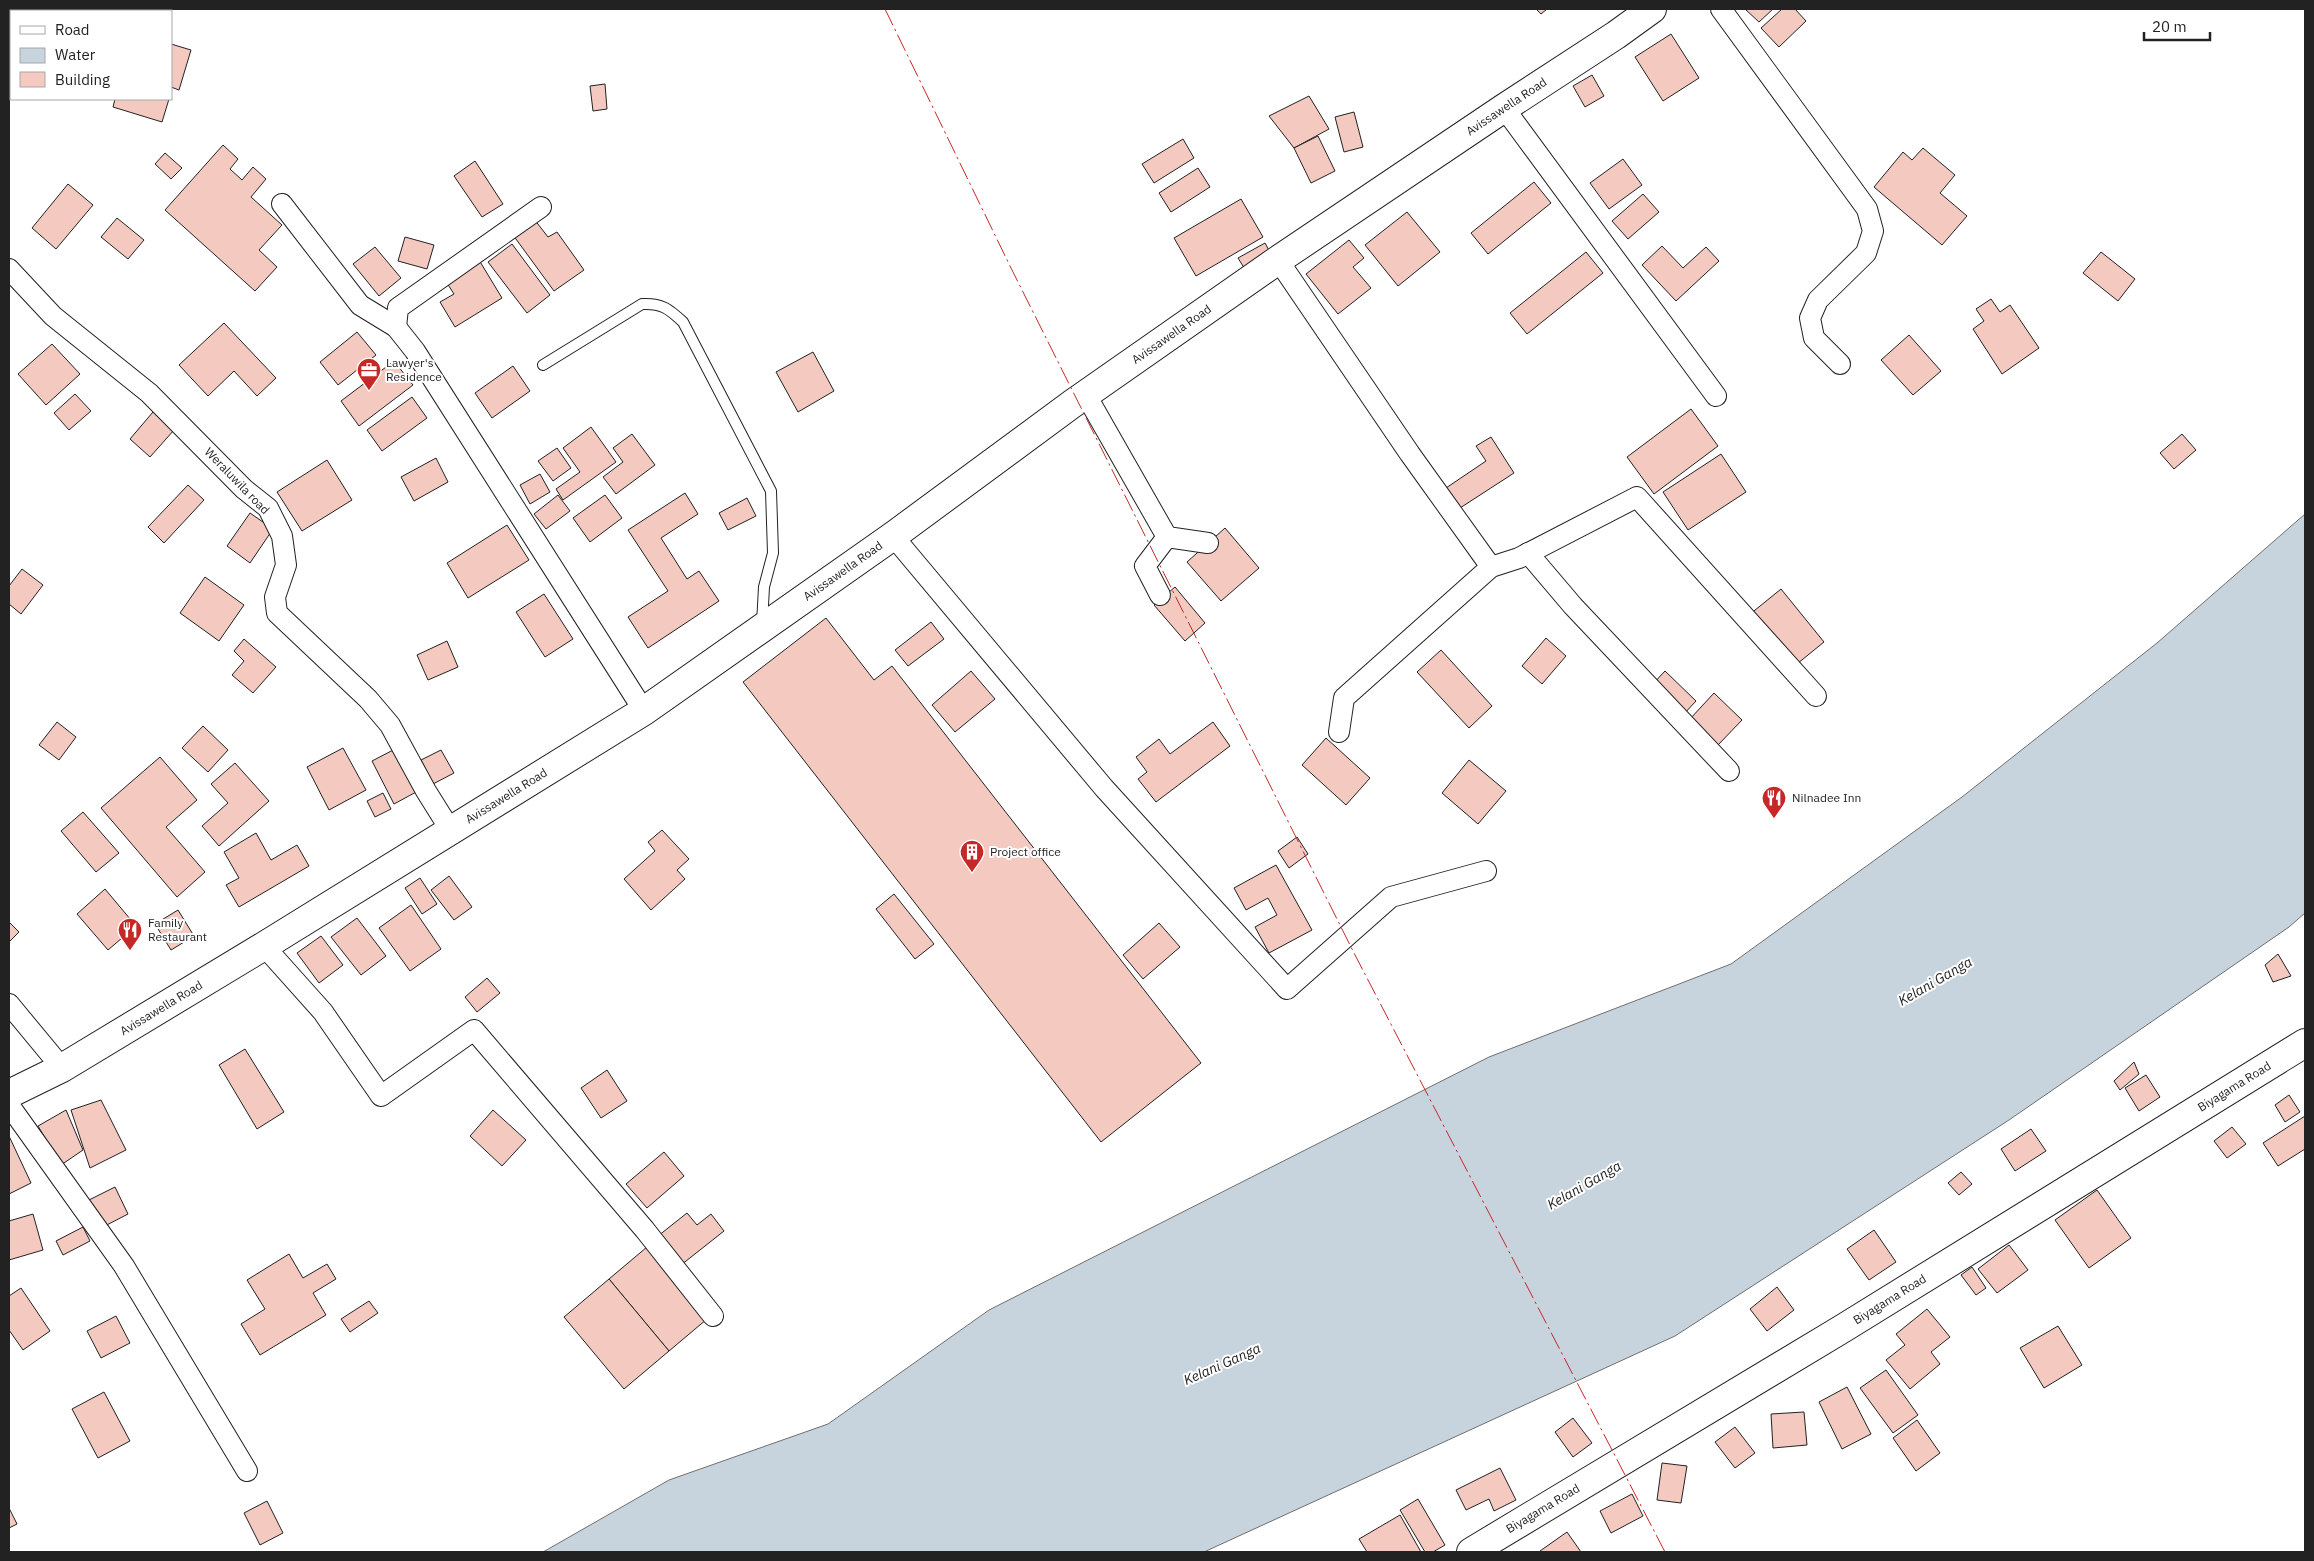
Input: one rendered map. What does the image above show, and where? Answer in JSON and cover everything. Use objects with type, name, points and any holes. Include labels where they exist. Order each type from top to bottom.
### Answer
[{"type":"main road","name":"Avissawella Road","points":[[9,1094],[62,1068],[264,946],[644,710],[893,536],[1086,395],[1278,260],[1504,108],[1616,36],[1652,9]]},
{"type":"main road","name":"Biyagama Road","points":[[1471,1552],[1842,1329],[2305,1043]]},
{"type":"street","points":[[1721,9],[1867,209],[1873,231],[1866,253],[1818,300],[1810,318],[1814,338],[1840,364]]},
{"type":"street","points":[[1504,108],[1716,396]]},
{"type":"street","points":[[282,204],[360,305],[396,327],[415,351],[644,710]]},
{"type":"street","points":[[396,327],[398,308],[540,206]]},
{"type":"street","points":[[1278,260],[1410,454],[1492,567]]},
{"type":"street","name":"Weraluwila road","points":[[9,268],[53,316],[149,392],[244,489],[268,508],[282,536],[286,565],[275,597],[277,613],[368,699],[390,725],[426,791],[451,831]]},
{"type":"street","points":[[1086,395],[1167,537]]},
{"type":"street","points":[[1339,732],[1344,698],[1492,567],[1528,553],[1637,497],[1816,696]]},
{"type":"street","points":[[893,536],[1104,788],[1287,990],[1391,897],[1486,871]]},
{"type":"street","points":[[1167,537],[1208,543]]},
{"type":"street","points":[[1160,595],[1145,566],[1167,537]]},
{"type":"street","points":[[1528,553],[1573,606],[1728,771]]},
{"type":"street","points":[[264,946],[322,1012],[381,1096],[474,1030],[645,1230],[713,1316]]},
{"type":"street","points":[[9,1004],[62,1068]]},
{"type":"street","points":[[9,1105],[124,1266],[247,1471]]},
{"type":"lane","points":[[544,365],[642,304],[662,306],[670,310],[683,322],[771,491],[773,553],[764,586],[762,628]]},
{"type":"water","name":"Kelani Ganga","points":[[2305,514],[2305,913],[2289,927],[2009,1120],[1675,1336],[1204,1552],[543,1552],[669,1480],[828,1424],[989,1310],[1489,1057],[1731,964],[1962,797],[2157,643]]},
{"type":"building","points":[[1536,9],[1547,9],[1541,14]]},
{"type":"building","points":[[1745,9],[1773,9],[1759,22]]},
{"type":"building","points":[[1782,9],[1795,9],[1806,21],[1779,47],[1761,28]]},
{"type":"building","points":[[1671,34],[1699,78],[1663,101],[1635,57]]},
{"type":"building","points":[[172,44],[191,50],[179,90],[172,87]]},
{"type":"building","points":[[1592,75],[1604,96],[1585,107],[1573,86]]},
{"type":"building","points":[[605,84],[607,109],[593,111],[590,86]]},
{"type":"building","points":[[1309,96],[1329,129],[1294,148],[1269,116]]},
{"type":"building","points":[[115,100],[169,100],[162,122],[113,107]]},
{"type":"building","points":[[1354,112],[1363,147],[1344,152],[1335,117]]},
{"type":"building","points":[[1318,136],[1335,171],[1311,183],[1294,148]]},
{"type":"building","points":[[1183,139],[1194,158],[1154,183],[1142,164]]},
{"type":"building","points":[[223,145],[238,159],[230,169],[242,180],[253,167],[266,179],[251,197],[282,225],[259,250],[277,267],[255,291],[165,210]]},
{"type":"building","points":[[1923,148],[1955,175],[1940,193],[1967,216],[1942,245],[1874,187],[1903,152],[1912,160]]},
{"type":"building","points":[[165,153],[182,168],[171,179],[155,164]]},
{"type":"building","points":[[1623,159],[1642,185],[1609,209],[1590,183]]},
{"type":"building","points":[[475,161],[503,204],[482,217],[454,176]]},
{"type":"building","points":[[1198,168],[1210,187],[1171,212],[1159,193]]},
{"type":"building","points":[[1534,182],[1551,203],[1488,254],[1471,233]]},
{"type":"building","points":[[68,184],[93,205],[56,249],[32,228]]},
{"type":"building","points":[[1643,194],[1659,212],[1628,239],[1612,221]]},
{"type":"building","points":[[1241,199],[1263,237],[1196,276],[1174,238]]},
{"type":"building","points":[[1407,212],[1440,252],[1398,286],[1365,245]]},
{"type":"building","points":[[117,218],[144,240],[128,259],[101,237]]},
{"type":"building","points":[[534,219],[548,237],[557,232],[584,270],[554,291],[513,235]]},
{"type":"building","points":[[405,237],[434,245],[427,269],[398,261]]},
{"type":"building","points":[[1349,240],[1364,258],[1353,267],[1371,288],[1338,314],[1306,274]]},
{"type":"building","points":[[1265,243],[1272,256],[1246,271],[1238,258]]},
{"type":"building","points":[[512,244],[550,295],[527,313],[488,262]]},
{"type":"building","points":[[1662,246],[1683,268],[1706,247],[1719,261],[1676,301],[1642,265]]},
{"type":"building","points":[[375,247],[401,278],[379,296],[353,264]]},
{"type":"building","points":[[1586,252],[1603,273],[1527,334],[1510,313]]},
{"type":"building","points":[[2101,252],[2135,279],[2118,301],[2083,273]]},
{"type":"building","points":[[479,260],[502,298],[455,327],[440,302],[454,294],[445,280]]},
{"type":"building","points":[[1991,299],[2000,312],[2010,305],[2039,348],[2002,374],[1973,329],[1984,321],[1976,309]]},
{"type":"building","points":[[224,323],[276,378],[257,396],[234,371],[208,396],[179,365]]},
{"type":"building","points":[[357,332],[376,355],[338,385],[320,362]]},
{"type":"building","points":[[1909,335],[1941,371],[1913,395],[1881,360]]},
{"type":"building","points":[[52,344],[80,374],[46,405],[18,374]]},
{"type":"building","points":[[813,352],[834,391],[798,412],[776,372]]},
{"type":"building","points":[[394,361],[413,385],[359,426],[341,401]]},
{"type":"building","points":[[513,366],[530,391],[492,418],[475,393]]},
{"type":"building","points":[[75,394],[91,411],[69,430],[54,413]]},
{"type":"building","points":[[412,397],[427,418],[382,451],[367,430]]},
{"type":"building","points":[[1691,409],[1718,446],[1654,494],[1627,457]]},
{"type":"building","points":[[153,412],[174,430],[150,457],[130,439]]},
{"type":"building","points":[[591,427],[616,462],[563,500],[556,489],[580,472],[563,448]]},
{"type":"building","points":[[632,434],[655,465],[616,494],[603,477],[623,462],[613,448]]},
{"type":"building","points":[[2182,434],[2196,450],[2174,469],[2160,453]]},
{"type":"building","points":[[1491,437],[1514,473],[1460,508],[1446,488],[1486,461],[1476,446]]},
{"type":"building","points":[[557,448],[571,468],[553,481],[538,461]]},
{"type":"building","points":[[1721,454],[1746,492],[1688,530],[1663,492]]},
{"type":"building","points":[[436,458],[448,482],[414,501],[401,477]]},
{"type":"building","points":[[327,460],[352,500],[302,531],[277,492]]},
{"type":"building","points":[[540,474],[550,492],[530,504],[520,485]]},
{"type":"building","points":[[188,485],[204,500],[164,543],[148,527]]},
{"type":"building","points":[[685,493],[698,514],[661,538],[687,579],[699,571],[719,601],[648,648],[628,617],[668,591],[628,530]]},
{"type":"building","points":[[558,495],[570,511],[546,529],[534,514]]},
{"type":"building","points":[[605,495],[622,518],[590,542],[573,518]]},
{"type":"building","points":[[747,498],[756,516],[728,530],[719,513]]},
{"type":"building","points":[[250,513],[273,529],[250,563],[227,546]]},
{"type":"building","points":[[507,525],[529,560],[468,598],[447,563]]},
{"type":"building","points":[[1225,528],[1259,568],[1221,601],[1187,562]]},
{"type":"building","points":[[22,569],[43,585],[21,614],[9,604],[9,586]]},
{"type":"building","points":[[205,577],[244,605],[219,641],[180,613]]},
{"type":"building","points":[[1175,587],[1205,623],[1185,641],[1154,605]]},
{"type":"building","points":[[1781,589],[1824,642],[1792,668],[1749,615]]},
{"type":"building","points":[[544,594],[573,639],[545,657],[516,612]]},
{"type":"building","name":"Project office","points":[[826,618],[874,680],[892,666],[1201,1063],[1101,1142],[743,682]]},
{"type":"building","points":[[931,622],[944,639],[908,666],[895,650]]},
{"type":"building","points":[[1546,638],[1566,656],[1542,684],[1522,666]]},
{"type":"building","points":[[244,639],[276,667],[253,693],[232,675],[244,661],[234,651]]},
{"type":"building","points":[[447,641],[458,667],[428,680],[417,655]]},
{"type":"building","points":[[1441,650],[1492,706],[1469,728],[1417,672]]},
{"type":"building","points":[[971,671],[995,699],[955,732],[932,705]]},
{"type":"building","points":[[1665,671],[1696,701],[1682,716],[1651,686]]},
{"type":"building","points":[[1714,693],[1742,720],[1718,745],[1690,719]]},
{"type":"building","points":[[57,722],[76,737],[59,760],[39,745]]},
{"type":"building","points":[[1213,722],[1230,746],[1156,802],[1138,779],[1147,772],[1136,757],[1159,739],[1170,754]]},
{"type":"building","points":[[203,726],[228,750],[208,772],[182,748]]},
{"type":"building","points":[[1326,738],[1370,778],[1346,805],[1302,765]]},
{"type":"building","points":[[343,748],[366,790],[329,810],[307,767]]},
{"type":"building","points":[[397,748],[418,791],[394,804],[372,761]]},
{"type":"building","points":[[441,750],[454,773],[433,784],[421,760]]},
{"type":"building","points":[[160,757],[197,800],[166,827],[205,872],[177,897],[101,808]]},
{"type":"building","points":[[1469,760],[1506,791],[1478,824],[1442,793]]},
{"type":"building","points":[[235,763],[269,801],[219,846],[202,826],[228,803],[211,784]]},
{"type":"building","points":[[383,793],[391,809],[375,817],[367,801]]},
{"type":"building","points":[[83,812],[119,853],[96,872],[61,831]]},
{"type":"building","points":[[662,830],[689,859],[677,870],[685,879],[651,910],[624,879],[655,851],[648,842]]},
{"type":"building","points":[[256,833],[271,860],[297,845],[309,866],[239,907],[226,885],[239,878],[224,852]]},
{"type":"building","points":[[1297,837],[1308,854],[1289,868],[1278,851]]},
{"type":"building","points":[[1276,865],[1312,930],[1269,953],[1255,927],[1277,915],[1268,898],[1246,910],[1234,888]]},
{"type":"building","points":[[449,876],[472,907],[454,920],[431,890]]},
{"type":"building","points":[[420,878],[437,904],[422,914],[405,888]]},
{"type":"building","points":[[105,889],[136,926],[108,950],[77,914]]},
{"type":"building","points":[[894,894],[934,944],[915,959],[876,909]]},
{"type":"building","points":[[411,905],[441,949],[410,971],[379,928]]},
{"type":"building","points":[[178,910],[194,936],[171,950],[155,924]]},
{"type":"building","points":[[357,918],[386,956],[361,975],[331,937]]},
{"type":"building","points":[[9,922],[19,932],[9,942]]},
{"type":"building","points":[[1159,923],[1180,947],[1143,979],[1123,955]]},
{"type":"building","points":[[321,936],[343,965],[319,983],[297,953]]},
{"type":"building","points":[[2278,954],[2291,976],[2273,982],[2265,965]]},
{"type":"building","points":[[487,978],[500,993],[477,1012],[465,997]]},
{"type":"building","points":[[245,1049],[284,1112],[257,1129],[219,1065]]},
{"type":"building","points":[[2134,1062],[2139,1074],[2120,1090],[2114,1081]]},
{"type":"building","points":[[607,1070],[627,1101],[601,1118],[581,1088]]},
{"type":"building","points":[[2146,1075],[2160,1097],[2139,1111],[2125,1088]]},
{"type":"building","points":[[2289,1095],[2300,1112],[2285,1122],[2275,1105]]},
{"type":"building","points":[[101,1100],[126,1150],[90,1168],[71,1110]]},
{"type":"building","points":[[66,1110],[83,1150],[61,1165],[38,1126]]},
{"type":"building","points":[[493,1110],[526,1140],[502,1166],[470,1136]]},
{"type":"building","points":[[2305,1116],[2305,1149],[2278,1166],[2263,1143]]},
{"type":"building","points":[[2232,1127],[2246,1144],[2227,1158],[2214,1141]]},
{"type":"building","points":[[2031,1129],[2046,1151],[2015,1171],[2001,1149]]},
{"type":"building","points":[[9,1136],[31,1183],[9,1194]]},
{"type":"building","points":[[664,1152],[684,1176],[647,1208],[626,1184]]},
{"type":"building","points":[[1961,1172],[1972,1184],[1959,1195],[1948,1183]]},
{"type":"building","points":[[115,1187],[128,1214],[101,1228],[87,1201]]},
{"type":"building","points":[[2097,1190],[2131,1238],[2089,1268],[2055,1220]]},
{"type":"building","points":[[687,1213],[697,1225],[711,1214],[724,1231],[681,1265],[658,1236]]},
{"type":"building","points":[[33,1214],[43,1250],[9,1260],[9,1221]]},
{"type":"building","points":[[83,1227],[90,1241],[63,1255],[56,1241]]},
{"type":"building","points":[[1874,1230],[1896,1262],[1869,1280],[1847,1249]]},
{"type":"building","points":[[2009,1245],[2028,1270],[1997,1293],[1978,1269]]},
{"type":"building","points":[[647,1247],[707,1319],[669,1351],[609,1279]]},
{"type":"building","points":[[289,1254],[303,1278],[327,1264],[336,1279],[313,1293],[326,1315],[260,1355],[241,1324],[265,1309],[247,1280]]},
{"type":"building","points":[[1972,1267],[1986,1288],[1976,1295],[1961,1275]]},
{"type":"building","points":[[609,1279],[669,1351],[624,1389],[564,1317]]},
{"type":"building","points":[[1777,1287],[1794,1310],[1767,1331],[1750,1309]]},
{"type":"building","points":[[21,1288],[50,1331],[23,1350],[9,1330],[9,1296]]},
{"type":"building","points":[[369,1301],[378,1313],[350,1332],[341,1319]]},
{"type":"building","points":[[1927,1309],[1950,1337],[1931,1352],[1940,1364],[1910,1389],[1886,1360],[1905,1345],[1896,1334]]},
{"type":"building","points":[[116,1316],[130,1343],[101,1358],[87,1331]]},
{"type":"building","points":[[2058,1326],[2082,1365],[2044,1388],[2020,1348]]},
{"type":"building","points":[[1886,1370],[1918,1415],[1893,1433],[1860,1388]]},
{"type":"building","points":[[1847,1387],[1871,1434],[1842,1449],[1819,1402]]},
{"type":"building","points":[[104,1392],[130,1441],[98,1458],[72,1409]]},
{"type":"building","points":[[1804,1412],[1807,1445],[1773,1448],[1771,1414]]},
{"type":"building","points":[[1573,1418],[1592,1443],[1573,1457],[1555,1432]]},
{"type":"building","points":[[1917,1420],[1940,1453],[1916,1471],[1893,1438]]},
{"type":"building","points":[[1735,1427],[1755,1453],[1735,1468],[1715,1442]]},
{"type":"building","points":[[1662,1463],[1687,1466],[1681,1503],[1657,1500]]},
{"type":"building","points":[[1500,1468],[1516,1500],[1494,1511],[1489,1499],[1466,1510],[1456,1490]]},
{"type":"building","points":[[1632,1494],[1643,1516],[1611,1533],[1600,1511]]},
{"type":"building","points":[[1418,1499],[1445,1545],[1433,1552],[1425,1552],[1400,1510]]},
{"type":"building","points":[[267,1501],[283,1533],[260,1545],[244,1513]]},
{"type":"building","points":[[9,1508],[17,1524],[9,1528]]},
{"type":"building","points":[[1400,1515],[1421,1552],[1367,1552],[1359,1539]]},
{"type":"building","points":[[1567,1532],[1581,1552],[1540,1552],[1540,1551]]},
{"type":"power","points":[[885,9],[1010,266],[1354,953],[1665,1552]]},
{"type":"place","name":"Lawyer's Residence","points":[[369,391]]},
{"type":"place","name":"Nilnadee Inn","points":[[1774,819]]},
{"type":"place","name":"Project office","points":[[972,873]]},
{"type":"place","name":"Family Restaurant","points":[[130,951]]}]
